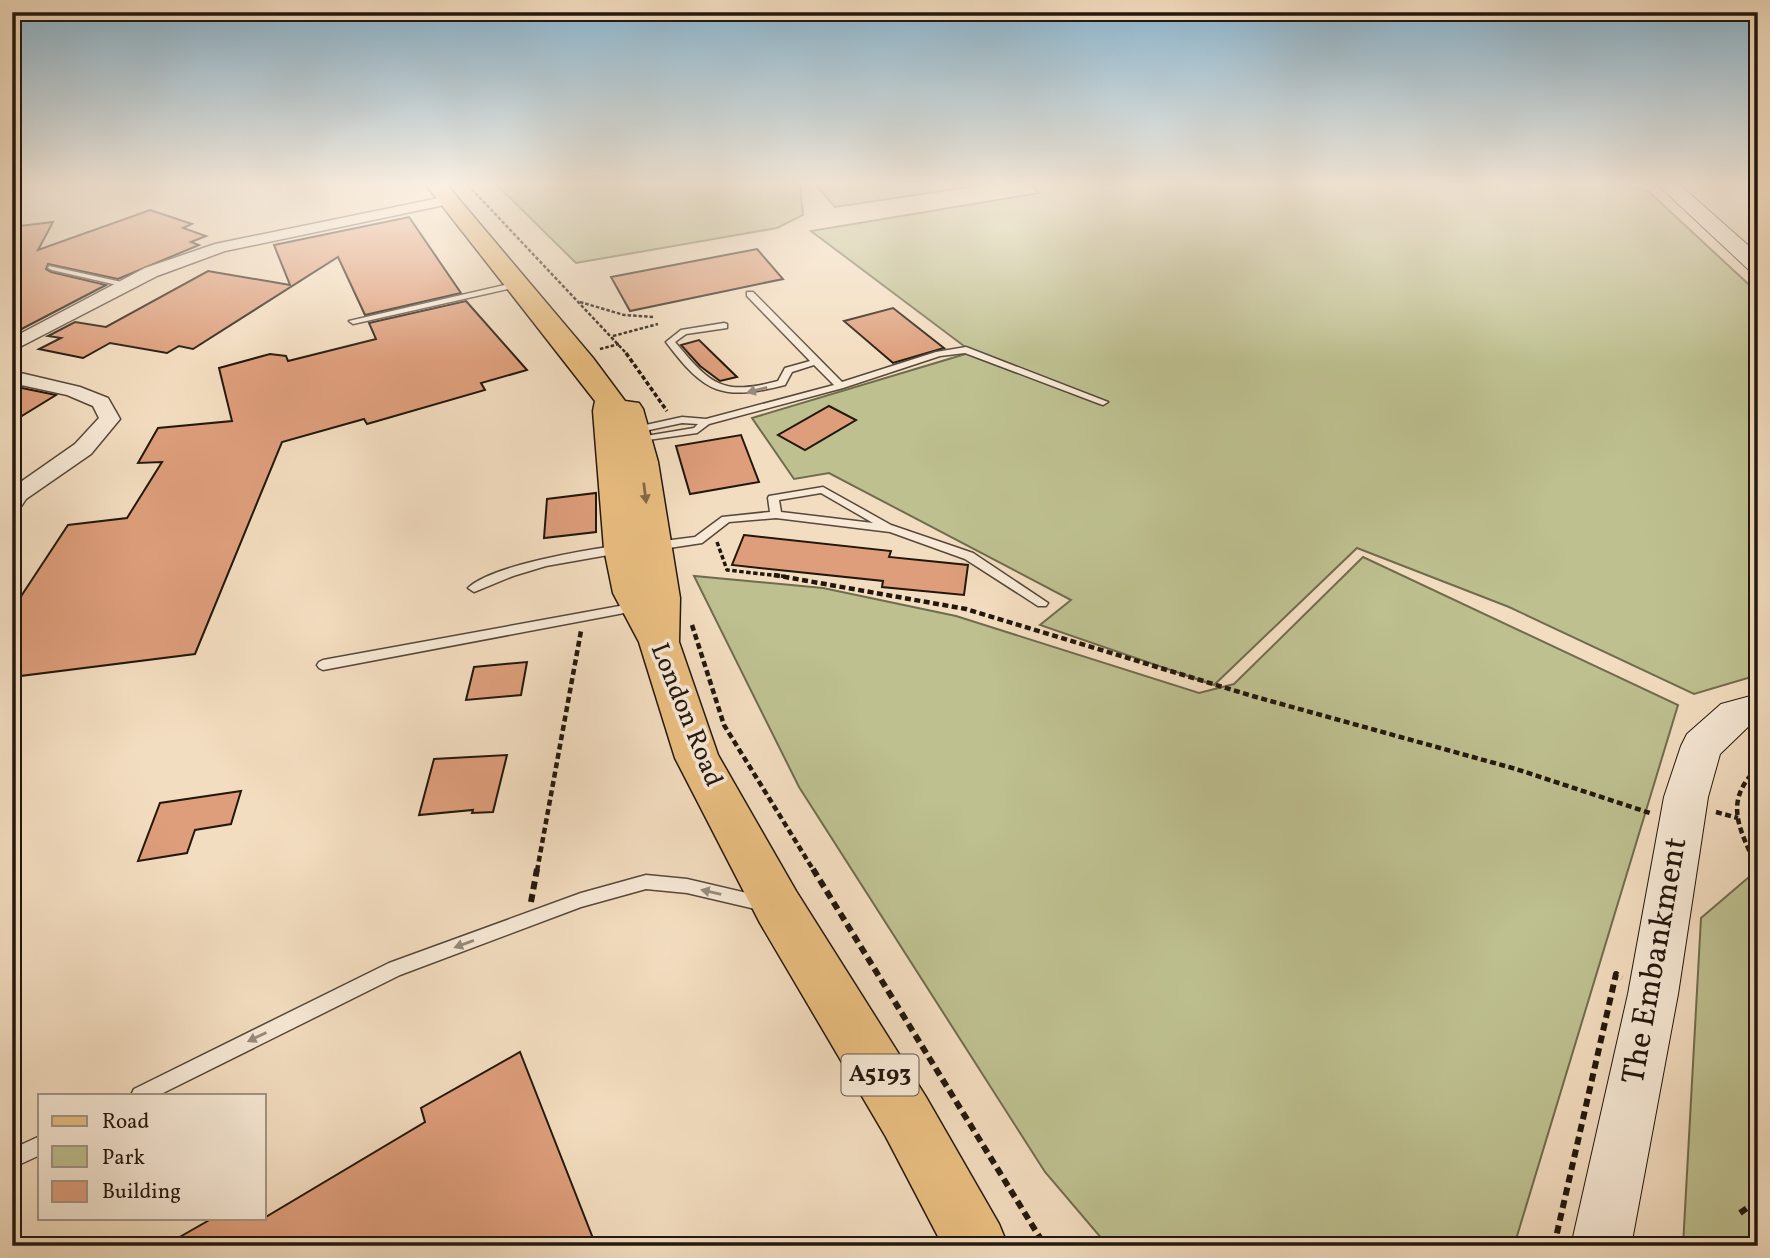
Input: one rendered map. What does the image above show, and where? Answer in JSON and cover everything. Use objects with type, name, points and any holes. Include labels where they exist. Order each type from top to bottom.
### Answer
[{"type":"main road","points":[[489,244],[610,401],[608,411],[629,436],[637,548],[661,598],[661,620]]},
{"type":"main road","points":[[1732,244],[1758,267]]},
{"type":"main road","name":"London Road","points":[[661,620],[697,758],[778,907],[906,1117],[977,1246]]},
{"type":"main road","name":"The Embankment","points":[[1601,1246],[1653,994],[1686,797],[1702,746],[1735,715],[1758,709]]},
{"type":"street","points":[[12,345],[151,272],[234,244]]},
{"type":"street","points":[[12,377],[73,391],[101,402],[110,419],[83,449],[18,494],[12,503]]},
{"type":"lane","points":[[52,268],[126,285]]},
{"type":"lane","points":[[353,321],[518,284]]},
{"type":"lane","points":[[750,295],[839,386]]},
{"type":"lane","points":[[724,326],[684,332],[670,342],[711,387],[746,393],[782,383],[788,370],[815,362]]},
{"type":"lane","points":[[629,436],[697,430],[706,422],[839,386],[939,354],[966,350],[1103,402]]},
{"type":"lane","points":[[776,515],[773,498],[823,490],[892,529],[970,556],[1042,603]]},
{"type":"lane","points":[[474,588],[497,576],[578,555],[698,540],[726,519],[776,515],[892,529]]},
{"type":"lane","points":[[323,665],[584,615],[661,620]]},
{"type":"lane","points":[[142,1094],[395,969],[582,900],[646,882],[687,886],[778,907]]},
{"type":"lane","points":[[12,1158],[38,1146]]},
{"type":"path","points":[[513,244],[580,302],[624,315],[654,317]]},
{"type":"path","points":[[571,294],[620,344],[672,417]]},
{"type":"path","points":[[613,336],[658,324]]},
{"type":"path","points":[[592,351],[620,344]]},
{"type":"path","points":[[712,530],[727,570],[814,580],[966,609],[1256,697],[1516,769],[1657,816]]},
{"type":"path","points":[[528,920],[584,615]]},
{"type":"path","points":[[661,620],[1045,1246]]},
{"type":"path","points":[[1758,768],[1740,784],[1735,801],[1740,830],[1758,870]]},
{"type":"path","points":[[1714,812],[1738,818]]},
{"type":"path","points":[[1554,1246],[1616,974]]},
{"type":"path","points":[[1740,1213],[1758,1200]]},
{"type":"green space","points":[[556,244],[687,244],[576,263]]},
{"type":"green space","points":[[828,244],[1705,244],[1758,293],[1758,675],[1694,694],[1509,607],[1357,548],[1214,685],[1040,625],[1071,600],[829,473],[794,479],[752,418],[972,352]]},
{"type":"green space","points":[[1363,557],[1678,705],[1514,1246],[1108,1246],[1045,1172],[799,787],[694,576],[823,588],[956,616],[1199,693],[1234,684]]},
{"type":"green space","points":[[1749,877],[1758,884],[1758,1246],[1683,1246],[1701,918]]},
{"type":"building","points":[[12,244],[41,244],[38,250],[56,244],[199,245],[118,279],[48,264],[46,269],[51,272],[106,285],[12,334]]},
{"type":"building","points":[[427,244],[461,293],[365,315],[338,257],[193,349],[179,346],[167,353],[110,343],[83,358],[39,349],[61,338],[48,336],[75,322],[106,327],[208,271],[290,285],[274,245]]},
{"type":"building","points":[[757,249],[783,279],[630,311],[611,277]]},
{"type":"building","points":[[466,301],[527,370],[481,383],[485,390],[367,424],[364,419],[282,442],[195,654],[12,677],[12,610],[68,525],[127,518],[162,462],[138,463],[158,428],[232,421],[219,368],[270,354],[286,356],[288,361],[376,339],[369,323]]},
{"type":"building","points":[[893,308],[944,348],[893,363],[844,321]]},
{"type":"building","points":[[699,340],[737,377],[720,381],[700,366],[681,345]]},
{"type":"building","points":[[12,386],[56,395],[12,422]]},
{"type":"building","points":[[829,406],[856,420],[805,450],[778,435]]},
{"type":"building","points":[[741,435],[759,482],[690,494],[676,446]]},
{"type":"building","points":[[596,493],[596,532],[544,538],[547,499]]},
{"type":"building","points":[[744,535],[891,551],[889,557],[968,565],[964,595],[882,587],[883,581],[732,565]]},
{"type":"building","points":[[527,662],[521,695],[466,700],[474,667]]},
{"type":"building","points":[[507,755],[493,812],[472,813],[473,810],[419,815],[434,759]]},
{"type":"building","points":[[241,791],[231,824],[195,830],[187,853],[138,861],[160,803]]},
{"type":"building","points":[[520,1052],[596,1246],[164,1246],[210,1220],[266,1220],[266,1217],[425,1122],[421,1108]]}]
